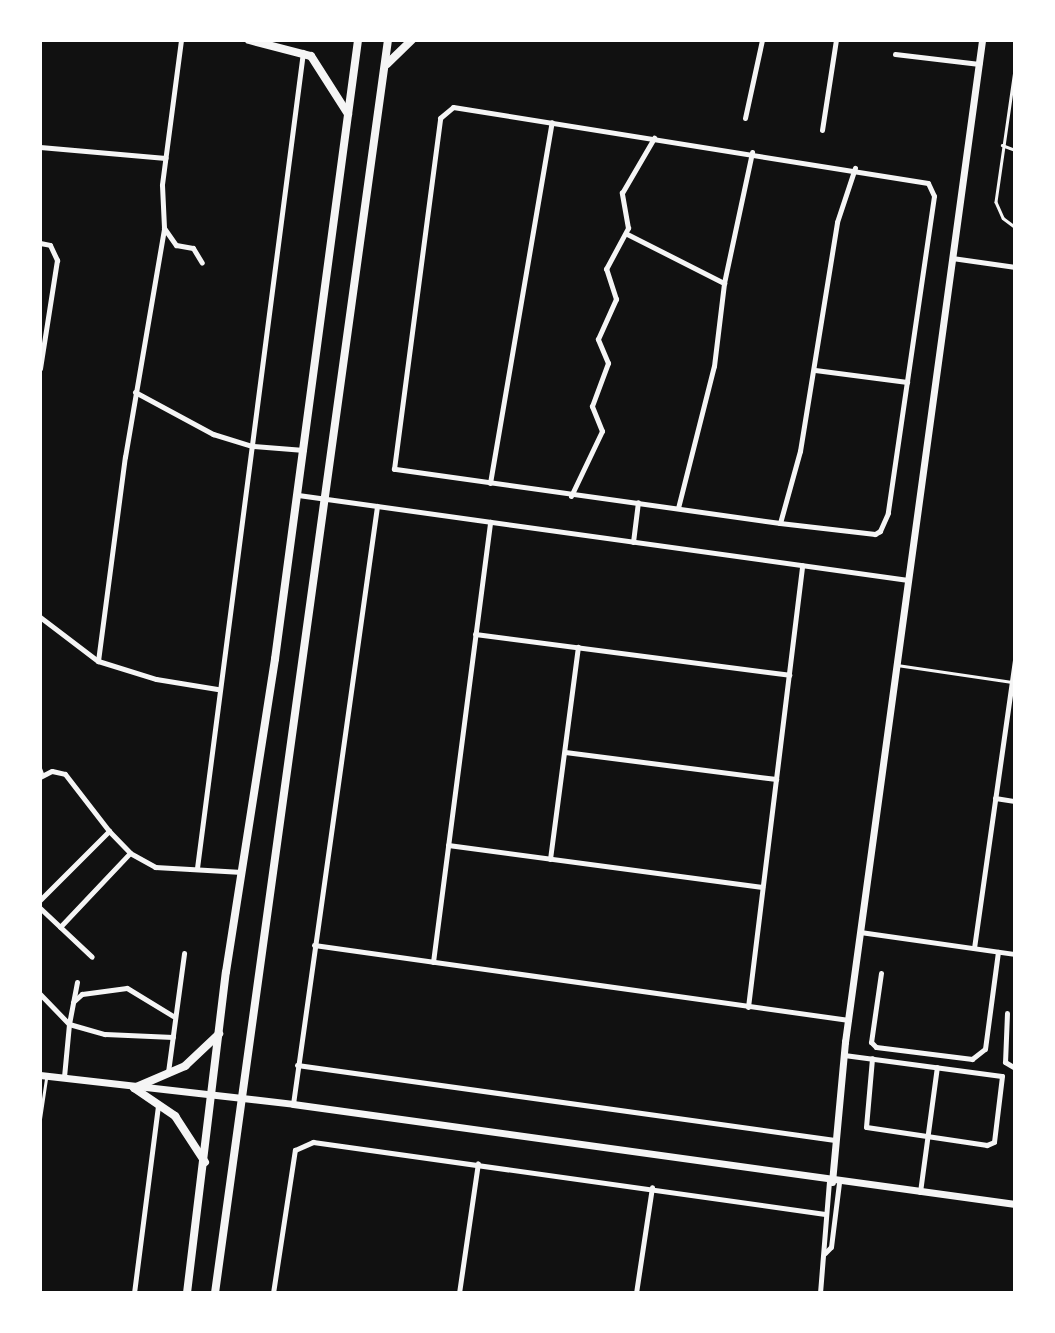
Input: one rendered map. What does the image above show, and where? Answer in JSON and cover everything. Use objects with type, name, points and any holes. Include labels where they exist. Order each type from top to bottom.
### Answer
[{"type":"main road","points":[[249,40],[303,51],[318,65],[348,114]]},
{"type":"main road","points":[[187,1293],[219,1034],[298,495],[358,40]]},
{"type":"main road","points":[[215,1293],[388,40]]},
{"type":"main road","points":[[384,71],[394,55],[412,40]]},
{"type":"main road","points":[[134,1088],[184,1066],[219,1034]]},
{"type":"main road","points":[[134,1088],[159,1101],[175,1116],[205,1162]]},
{"type":"street","points":[[98,661],[135,392],[164,228],[166,158],[181,40]]},
{"type":"street","points":[[745,118],[762,40]]},
{"type":"street","points":[[822,130],[836,40]]},
{"type":"street","points":[[820,1293],[825,1253],[831,1247],[835,1139],[844,1055],[982,40]]},
{"type":"street","points":[[197,868],[217,689],[252,446],[303,51]]},
{"type":"street","points":[[895,54],[979,64]]},
{"type":"street","points":[[453,107],[654,138],[855,168],[921,180],[933,188],[888,513],[880,531],[875,534],[638,502],[571,496],[394,469],[392,464],[440,118],[453,107]]},
{"type":"street","points":[[490,483],[552,122]]},
{"type":"street","points":[[571,496],[602,431],[592,406],[608,363],[599,332],[615,299],[606,269],[627,234],[622,193],[654,138]]},
{"type":"street","points":[[40,147],[166,158]]},
{"type":"street","points":[[678,508],[713,366],[724,283],[752,152]]},
{"type":"street","points":[[780,523],[800,451],[835,232],[855,168]]},
{"type":"street","points":[[164,228],[176,245],[193,248],[202,263]]},
{"type":"street","points":[[627,234],[724,283]]},
{"type":"street","points":[[40,243],[50,245],[57,260],[40,369]]},
{"type":"street","points":[[952,258],[1015,267]]},
{"type":"street","points":[[815,370],[908,382]]},
{"type":"street","points":[[135,392],[213,433],[252,446],[304,450]]},
{"type":"street","points":[[298,495],[908,580]]},
{"type":"street","points":[[633,542],[638,502]]},
{"type":"street","points":[[293,1104],[377,506]]},
{"type":"street","points":[[433,962],[490,522]]},
{"type":"street","points":[[748,1007],[802,565]]},
{"type":"street","points":[[40,617],[98,661],[156,679],[217,689]]},
{"type":"street","points":[[475,634],[789,676]]},
{"type":"street","points":[[550,859],[578,647]]},
{"type":"street","points":[[974,948],[1015,659]]},
{"type":"street","points":[[565,752],[776,779]]},
{"type":"street","points":[[42,776],[65,774],[109,831],[130,853],[155,867],[242,872]]},
{"type":"street","points":[[995,798],[1015,801]]},
{"type":"street","points":[[40,900],[109,831]]},
{"type":"street","points":[[448,845],[762,887]]},
{"type":"street","points":[[60,927],[130,853]]},
{"type":"street","points":[[40,908],[92,957]]},
{"type":"street","points":[[40,922],[49,916]]},
{"type":"street","points":[[860,932],[1015,954]]},
{"type":"street","points":[[314,945],[849,1020]]},
{"type":"street","points":[[881,973],[871,1042],[876,1047],[972,1059],[985,1049],[998,952]]},
{"type":"street","points":[[168,1072],[173,1016],[184,953]]},
{"type":"street","points":[[64,1077],[69,1024],[77,982]]},
{"type":"street","points":[[73,1002],[82,994],[127,988],[173,1016]]},
{"type":"street","points":[[40,994],[69,1024],[105,1034],[173,1037]]},
{"type":"street","points":[[1007,1013],[1004,1062],[1015,1068]]},
{"type":"street","points":[[844,1055],[872,1058],[1002,1076],[994,1142],[987,1145],[866,1127],[872,1058]]},
{"type":"street","points":[[297,1065],[835,1139]]},
{"type":"street","points":[[920,1192],[937,1067]]},
{"type":"street","points":[[43,1075],[134,1088],[293,1104],[833,1182],[1015,1204]]},
{"type":"street","points":[[134,1293],[159,1101]]},
{"type":"street","points":[[272,1293],[295,1150],[303,1143],[478,1163],[825,1214]]},
{"type":"street","points":[[459,1293],[478,1163]]},
{"type":"street","points":[[825,1253],[821,1247],[833,1182]]},
{"type":"street","points":[[636,1293],[652,1187]]},
{"type":"lane","points":[[1015,69],[1002,145],[996,202],[1003,218],[1015,227]]},
{"type":"lane","points":[[1002,145],[1015,150]]},
{"type":"lane","points":[[897,665],[1012,682]]},
{"type":"lane","points":[[40,767],[42,776]]},
{"type":"lane","points":[[40,1119],[43,1075]]}]
